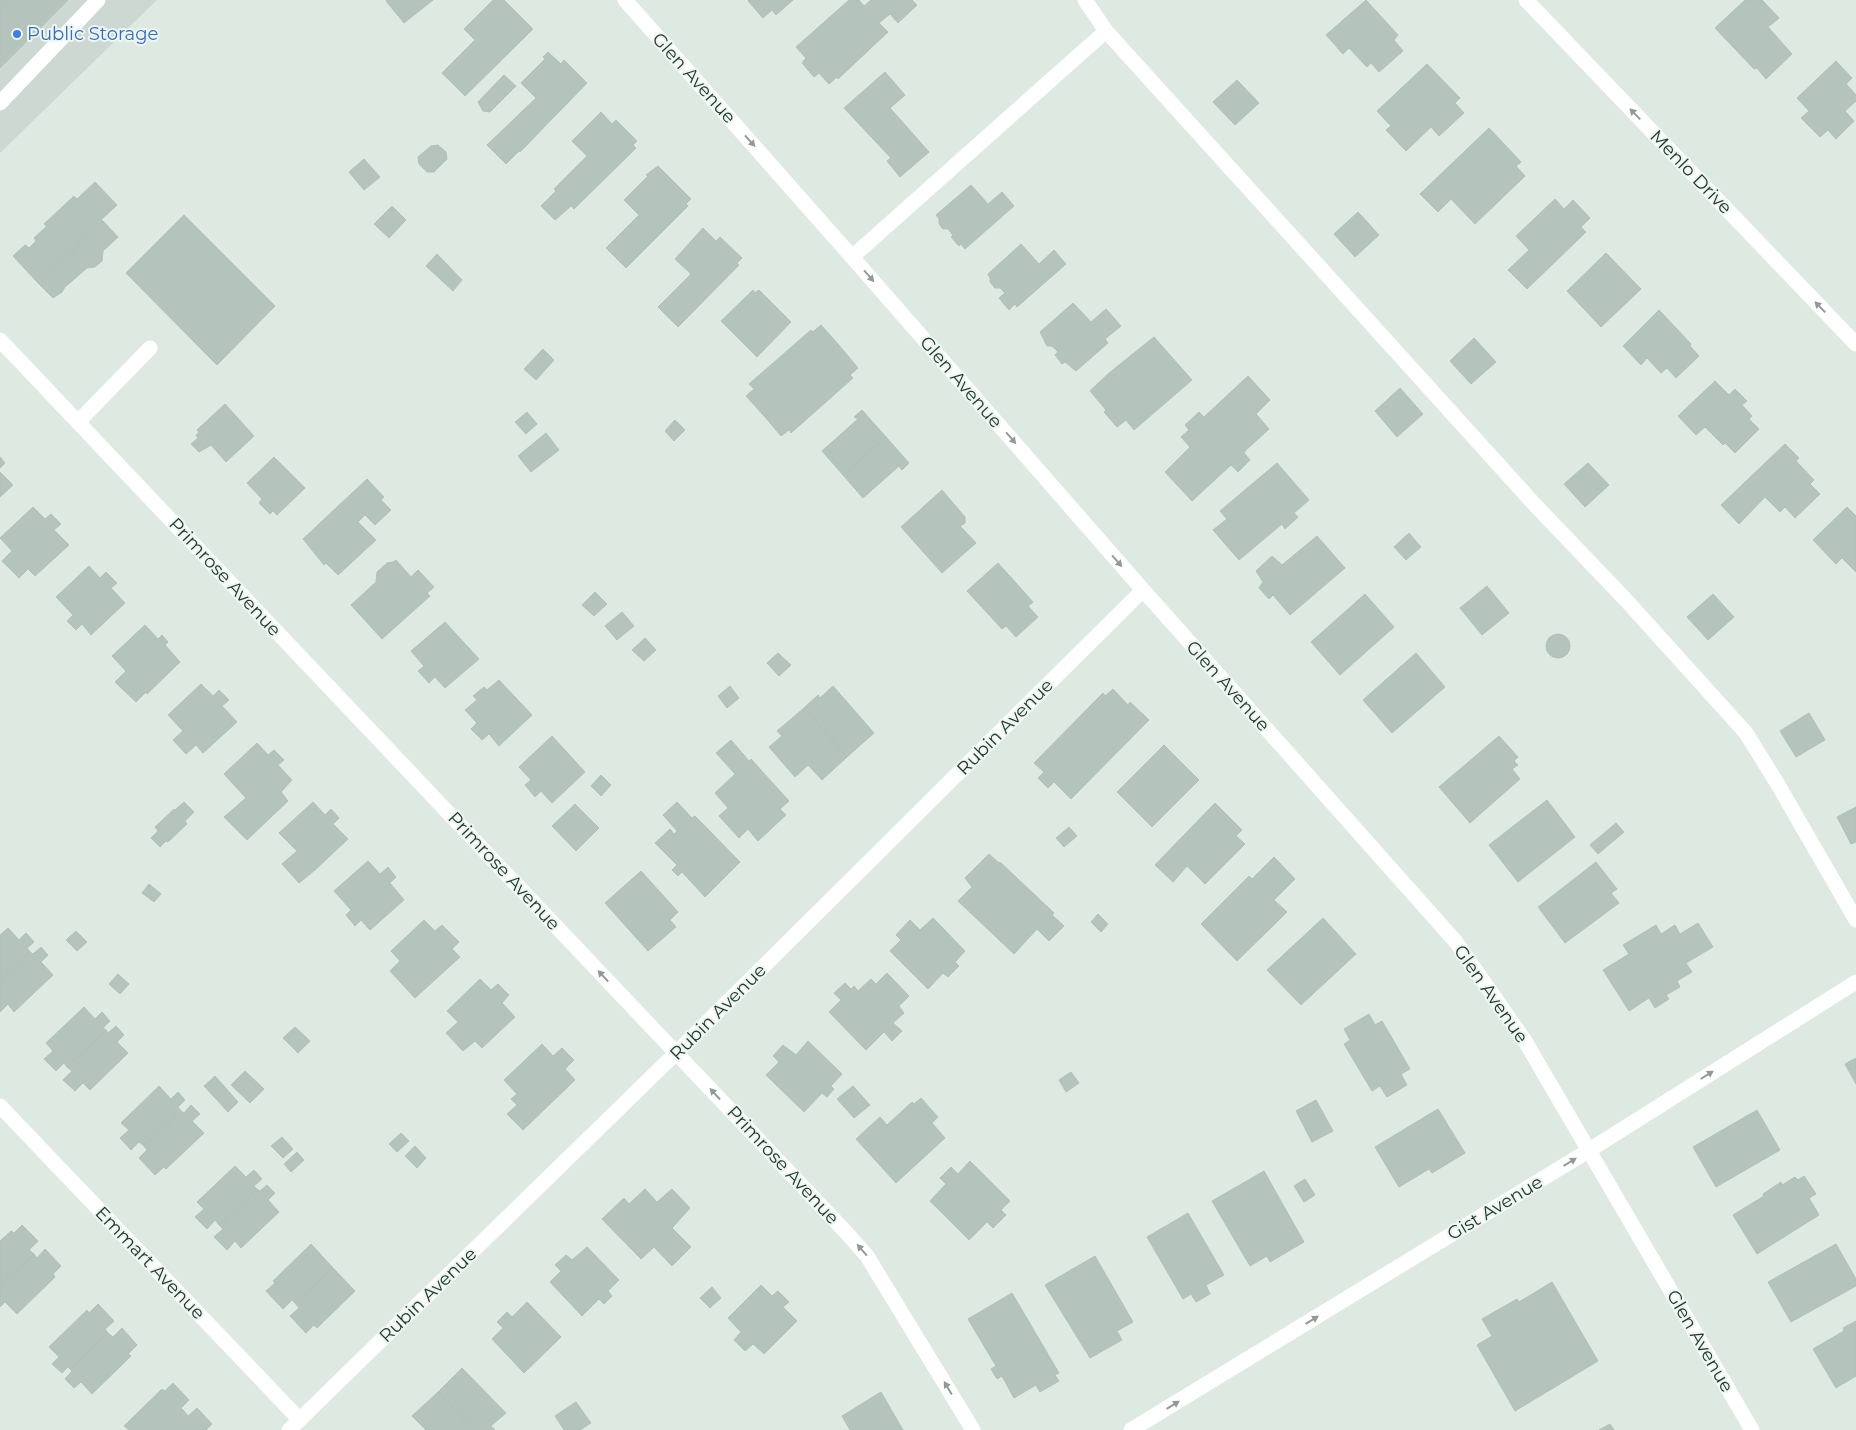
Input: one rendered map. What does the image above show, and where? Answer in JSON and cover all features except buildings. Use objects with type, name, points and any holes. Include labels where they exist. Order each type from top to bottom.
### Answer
[{"type":"street","points":[[0,103],[98,0]]},
{"type":"street","name":"Glen Avenue","points":[[625,0],[1143,590],[1456,942],[1525,1041],[1752,1430]]},
{"type":"street","points":[[1085,0],[1106,31],[1530,499],[1625,599],[1746,733],[1856,920]]},
{"type":"street","name":"Menlo Drive","points":[[1526,0],[1855,342]]},
{"type":"street","points":[[852,257],[1106,31]]},
{"type":"street","name":"Primrose Avenue","points":[[0,340],[867,1256],[973,1430]]},
{"type":"street","points":[[78,422],[150,348]]},
{"type":"street","name":"Rubin Avenue","points":[[295,1425],[676,1053],[1143,590]]},
{"type":"street","name":"Gist Avenue","points":[[1131,1430],[1588,1151],[1856,982]]},
{"type":"street","name":"Emmart Avenue","points":[[0,1106],[295,1425]]},
{"type":"shaded area","points":[[0,0],[157,0],[0,153]]},
{"type":"place","name":"Public Storage","points":[[17,34]]}]
